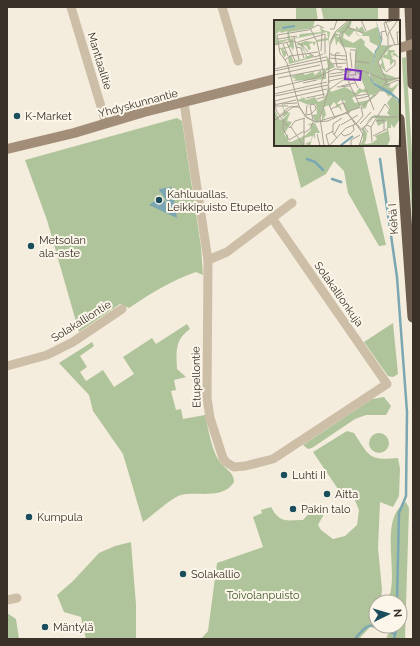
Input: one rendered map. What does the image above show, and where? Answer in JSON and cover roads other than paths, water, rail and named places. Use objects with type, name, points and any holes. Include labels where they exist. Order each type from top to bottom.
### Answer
[{"type":"highway","points":[[394,7],[394,20]]},
{"type":"highway","points":[[410,7],[413,84]]},
{"type":"highway","name":"Kehä I","points":[[400,133],[413,317]]},
{"type":"main road","points":[[400,48],[413,44]]},
{"type":"main road","name":"Yhdyskunnantie","points":[[7,149],[74,133],[106,123],[274,79]]},
{"type":"street","name":"Manttaalitie","points":[[71,7],[106,123]]},
{"type":"street","points":[[222,7],[238,61]]},
{"type":"street","name":"Etupellontie","points":[[184,103],[208,260],[207,398],[214,436],[226,462],[234,467],[245,466],[273,459],[387,384]]},
{"type":"street","points":[[208,260],[227,252],[292,203]]},
{"type":"street","name":"Solakallionkuja","points":[[272,218],[387,384]]},
{"type":"street","name":"Solakalliontie","points":[[7,366],[47,355],[73,342],[122,309]]},
{"type":"street","points":[[7,600],[17,598]]},
{"type":"water","name":"Kahluuallas, Leikkipuisto Etupelto","points":[[171,187],[177,218],[149,205],[161,196],[173,212],[161,192],[160,193],[159,189]]},
{"type":"waterway","points":[[307,159],[315,162],[323,170]]},
{"type":"waterway","points":[[380,159],[397,277],[407,412],[406,496],[399,513],[397,594]]},
{"type":"waterway","points":[[332,179],[341,182]]},
{"type":"waterway","points":[[355,639],[362,630],[368,626]]},
{"type":"waterway","points":[[394,639],[395,634]]},
{"type":"place","name":"K-Market","points":[[17,116]]},
{"type":"place","name":"Kahluuallas, Leikkipuisto Etupelto","points":[[159,200]]},
{"type":"place","name":"Metsolan ala-aste","points":[[31,246]]},
{"type":"place","name":"Luhti II","points":[[284,475]]},
{"type":"place","name":"Aitta","points":[[327,494]]},
{"type":"place","name":"Pakin talo","points":[[293,509]]},
{"type":"place","name":"Kumpula","points":[[29,517]]},
{"type":"place","name":"Solakallio","points":[[183,574]]},
{"type":"place","name":"Mäntylä","points":[[45,627]]},
{"type":"park label","name":"Toivolanpuisto","points":[[263,595]]}]
